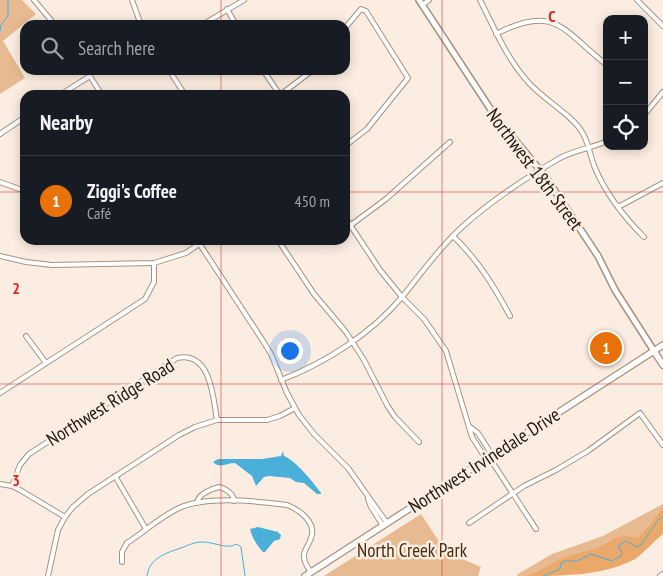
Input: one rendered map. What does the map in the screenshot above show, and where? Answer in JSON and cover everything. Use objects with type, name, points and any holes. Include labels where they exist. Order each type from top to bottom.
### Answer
[{"type":"main road","name":"Northwest Irvinedale Drive","points":[[305,576],[663,345]]},
{"type":"main road","name":"Northwest 18th Street","points":[[654,351],[663,365]]},
{"type":"street","points":[[34,0],[51,20]]},
{"type":"street","points":[[132,0],[139,20]]},
{"type":"street","points":[[210,20],[244,0]]},
{"type":"street","points":[[420,2],[429,0]]},
{"type":"street","points":[[480,0],[513,64],[529,83],[578,126],[598,175],[618,207],[644,237]]},
{"type":"street","points":[[637,0],[663,26]]},
{"type":"street","name":"Northwest 18th Street","points":[[420,2],[495,116],[541,171],[598,256],[615,290],[654,351]]},
{"type":"street","points":[[227,9],[233,20]]},
{"type":"street","points":[[350,22],[361,9],[366,12],[408,78],[367,129],[350,144]]},
{"type":"street","points":[[496,34],[525,22],[541,21],[555,24],[568,30],[603,62]]},
{"type":"street","points":[[172,75],[182,90]]},
{"type":"street","points":[[266,75],[277,90]]},
{"type":"street","points":[[287,90],[306,75]]},
{"type":"street","points":[[68,90],[90,76],[99,90]]},
{"type":"street","points":[[646,105],[649,109],[663,92]]},
{"type":"street","points":[[0,134],[20,120]]},
{"type":"street","points":[[450,142],[386,199],[351,225],[380,270],[402,297],[424,318],[446,351],[472,437],[489,457],[536,529]]},
{"type":"street","points":[[280,380],[313,366],[378,321],[402,297],[424,267],[453,236],[491,204],[560,158],[603,143]]},
{"type":"street","points":[[0,182],[20,189]]},
{"type":"street","points":[[618,207],[663,183]]},
{"type":"street","points":[[453,236],[474,257],[493,285],[510,316]]},
{"type":"street","points":[[0,256],[52,265],[154,263],[186,253],[195,245]]},
{"type":"street","points":[[200,245],[263,340],[271,354],[280,380],[295,408],[314,434],[348,468],[367,497],[371,507],[385,524]]},
{"type":"street","points":[[281,245],[314,294],[351,341],[372,373],[387,405],[395,417],[418,442]]},
{"type":"street","points":[[0,392],[145,299],[151,291],[154,282],[154,263]]},
{"type":"street","points":[[26,336],[46,363]]},
{"type":"street","name":"Northwest Ridge Road","points":[[12,486],[20,465],[29,454],[177,358],[192,358],[203,368],[211,386],[217,420]]},
{"type":"street","points":[[48,576],[54,544],[65,518],[80,500],[185,432],[217,420],[267,420],[295,408]]},
{"type":"street","points":[[469,523],[513,493],[572,460],[640,413],[663,446]]},
{"type":"street","points":[[116,476],[146,530]]},
{"type":"street","points":[[0,484],[12,486],[65,518]]},
{"type":"street","points":[[197,503],[198,497],[219,487],[224,488],[233,496],[234,501]]},
{"type":"street","points":[[122,562],[124,548],[146,530],[179,508],[197,503],[234,501],[288,505],[304,515],[313,531],[304,555],[304,561],[311,572]]},
{"type":"green space","points":[[0,0],[22,0],[36,14],[29,20],[20,20],[20,27],[3,41],[20,70],[20,75],[23,75],[25,78],[0,94]]},
{"type":"green space","name":"North Creek Park","points":[[663,504],[663,522],[646,535],[538,576],[517,576],[552,554],[603,536]]},
{"type":"green space","name":"North Creek Park","points":[[421,514],[446,552],[481,567],[478,576],[324,576]]},
{"type":"shaded area","points":[[663,509],[663,534],[635,559],[623,565],[582,574],[526,576],[562,558],[598,548],[616,538],[626,536],[637,538]]},
{"type":"water","points":[[283,451],[284,456],[294,462],[304,472],[321,494],[317,494],[304,483],[296,482],[290,478],[264,477],[256,486],[252,476],[235,463],[221,465],[213,462],[218,459],[262,459],[281,456]]},
{"type":"water","points":[[258,527],[278,532],[281,535],[280,539],[274,541],[265,552],[263,552],[253,538],[250,529]]},
{"type":"waterway","points":[[0,31],[1,25],[8,16],[8,0]]},
{"type":"waterway","points":[[543,576],[560,569],[561,563],[565,561],[577,561],[591,554],[612,561],[621,556],[622,553],[618,546],[626,541],[637,547],[641,545],[658,520],[663,516]]},
{"type":"waterway","points":[[147,576],[151,565],[159,557],[192,544],[203,542],[225,546],[237,544],[241,547],[245,576]]},
{"type":"place","name":"Ziggi's Coffee","points":[[606,348]]}]
